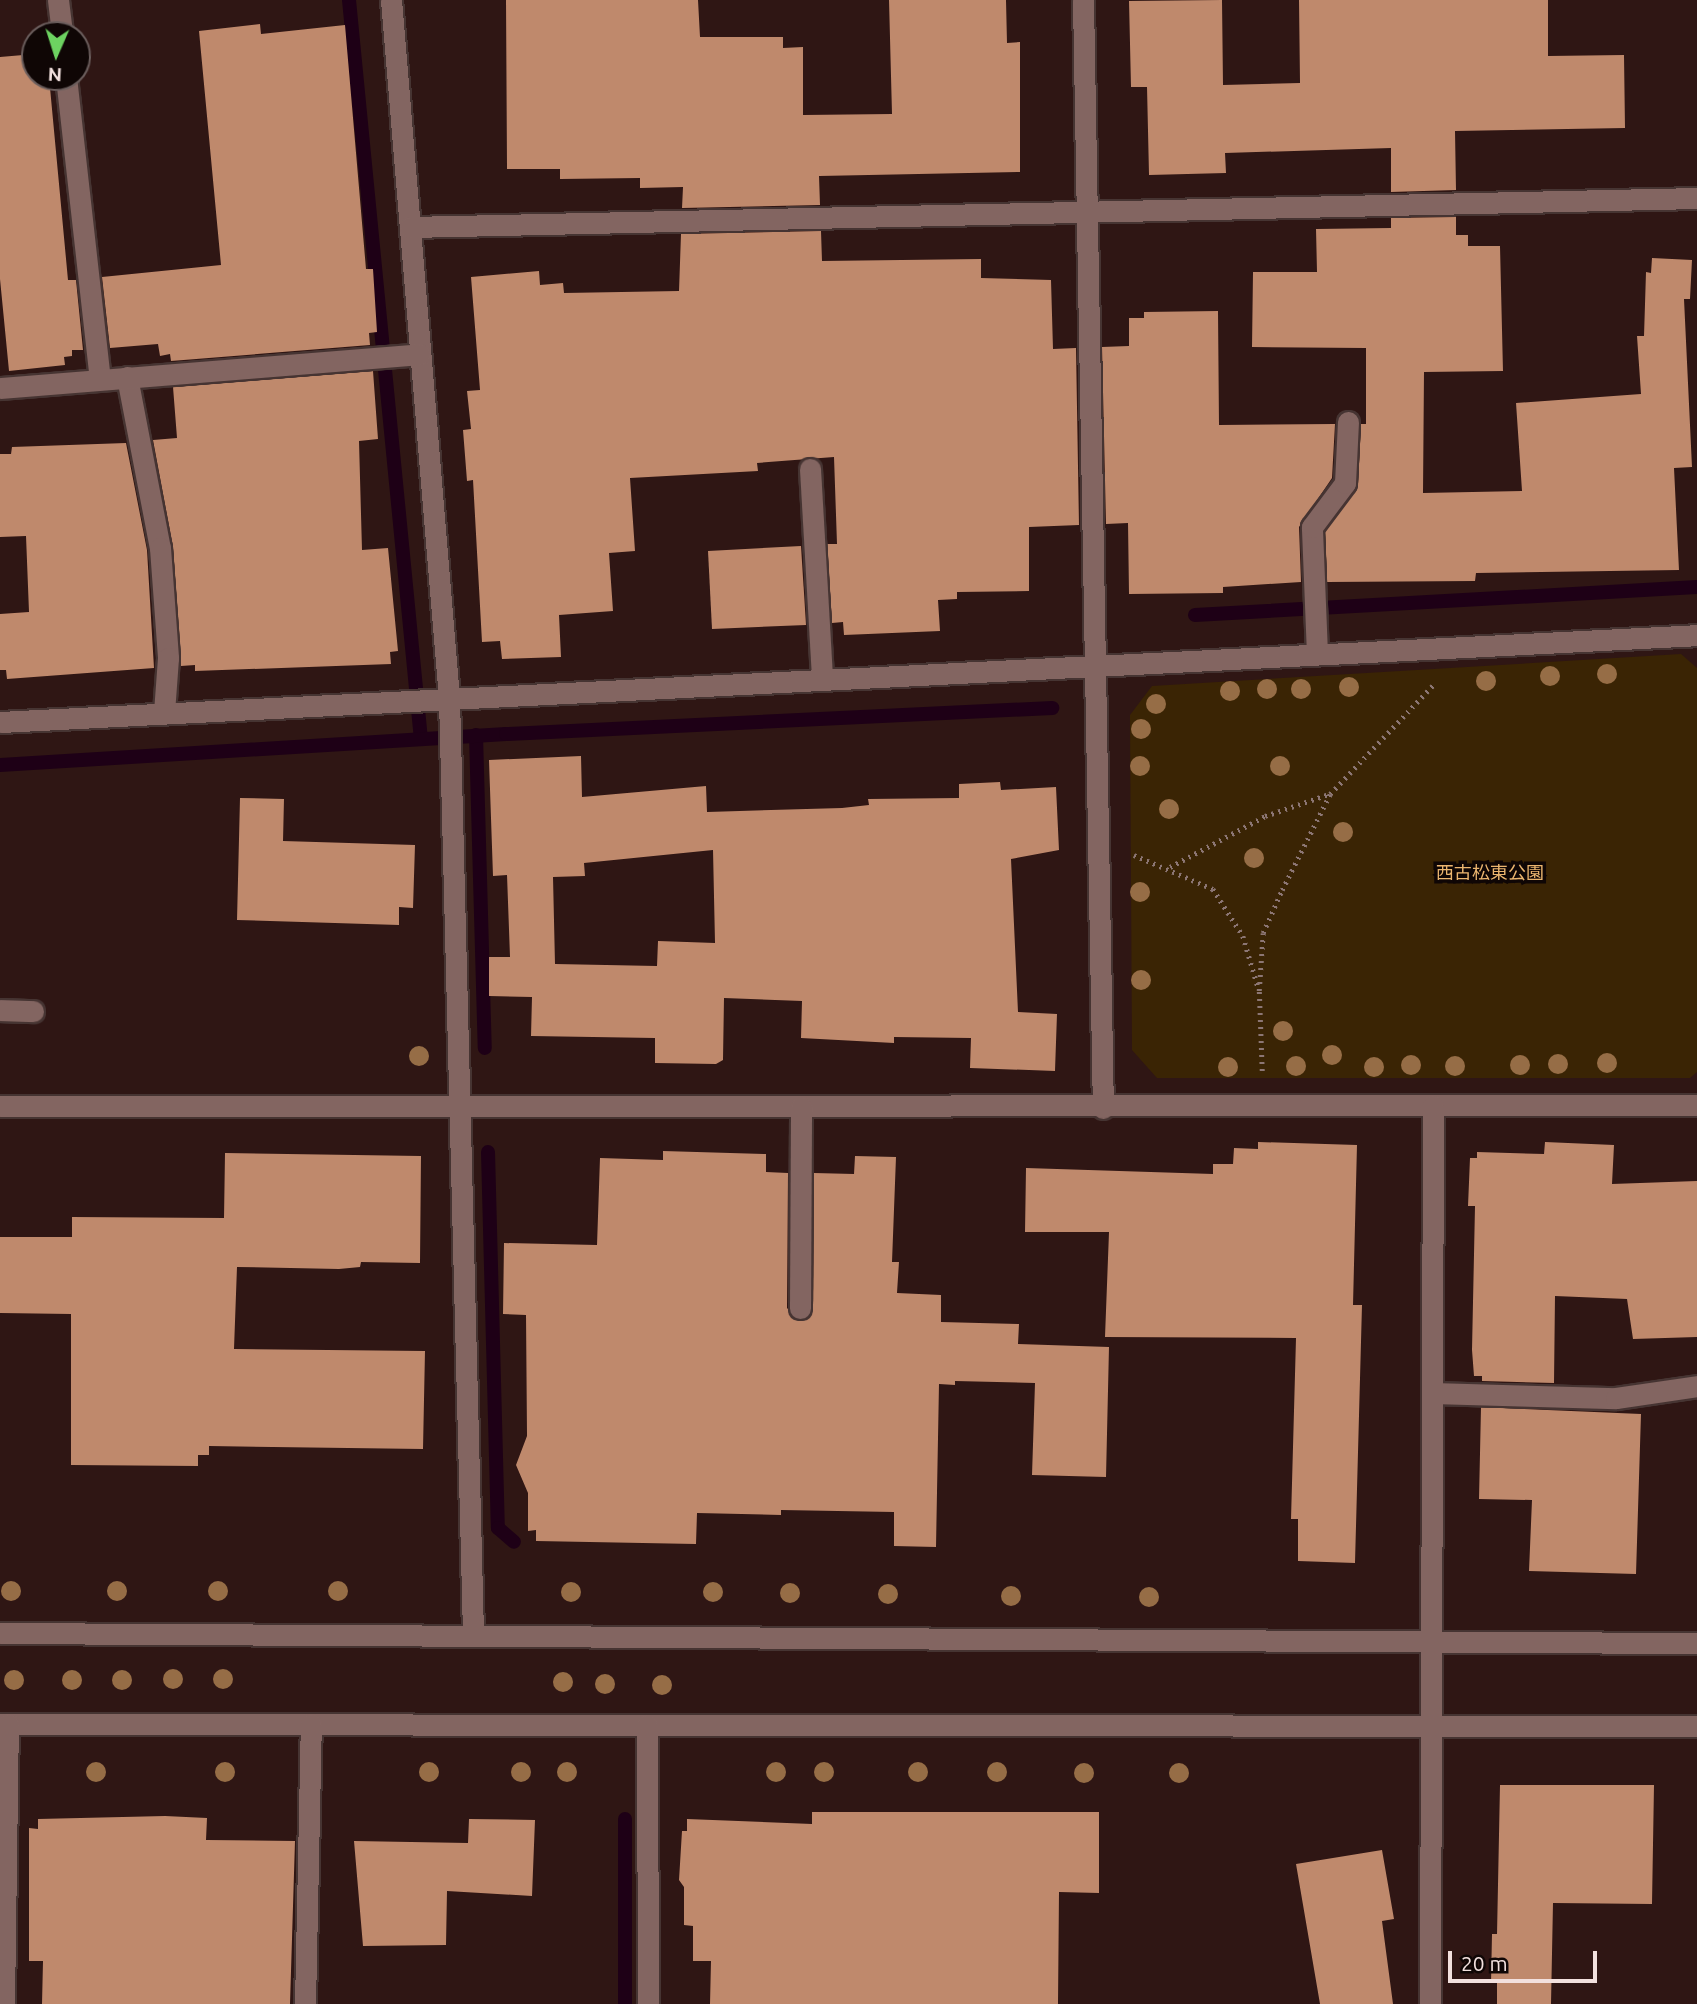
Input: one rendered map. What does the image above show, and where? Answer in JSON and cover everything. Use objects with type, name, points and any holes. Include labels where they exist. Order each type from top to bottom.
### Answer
[{"type":"street","points":[[58,0],[60,21]]},
{"type":"street","points":[[391,0],[449,698],[473,1633]]},
{"type":"street","points":[[1083,0],[1103,1108]]},
{"type":"street","points":[[68,91],[100,379]]},
{"type":"street","points":[[410,226],[1697,198]]},
{"type":"street","points":[[0,388],[421,354]]},
{"type":"street","points":[[127,377],[160,548],[167,658],[164,712]]},
{"type":"street","points":[[1317,654],[1312,527],[1345,483],[1348,422]]},
{"type":"street","points":[[810,468],[822,679]]},
{"type":"street","points":[[0,722],[1697,635]]},
{"type":"street","points":[[0,1010],[33,1011]]},
{"type":"street","points":[[0,1106],[1103,1108],[1697,1105]]},
{"type":"street","points":[[1430,2004],[1433,1106]]},
{"type":"street","points":[[800,1308],[801,1107]]},
{"type":"street","points":[[1432,1393],[1616,1398],[1697,1386]]},
{"type":"street","points":[[0,1633],[473,1633],[1430,1643],[1697,1643]]},
{"type":"street","points":[[4,2004],[4,1724],[1697,1726]]},
{"type":"street","points":[[305,2004],[311,1724]]},
{"type":"street","points":[[647,1725],[648,2004]]},
{"type":"path","points":[[1263,1107],[1259,991],[1263,933],[1330,794],[1434,684],[1434,648]]},
{"type":"path","points":[[1170,867],[1265,816],[1330,794]]},
{"type":"path","points":[[1099,853],[1138,855],[1170,867],[1213,889],[1243,936],[1259,991]]},
{"type":"green space","name":"西古松東公園","points":[[1681,654],[1697,668],[1697,1072],[1690,1078],[1157,1078],[1132,1050],[1130,715],[1152,686]]},
{"type":"building","points":[[506,0],[698,0],[700,37],[783,37],[783,48],[803,47],[803,115],[892,114],[889,0],[1006,0],[1007,43],[1020,42],[1020,172],[819,176],[820,205],[682,208],[683,187],[640,188],[640,178],[560,179],[560,169],[507,169]]},
{"type":"building","points":[[1222,0],[1223,85],[1300,83],[1299,0],[1548,0],[1548,56],[1624,55],[1625,128],[1455,131],[1456,190],[1391,192],[1391,148],[1225,153],[1226,173],[1149,175],[1147,87],[1131,87],[1129,1]]},
{"type":"building","points":[[260,24],[261,34],[345,25],[366,269],[373,269],[377,332],[369,333],[370,345],[171,361],[170,354],[160,356],[158,344],[110,348],[102,277],[221,265],[199,31]]},
{"type":"building","points":[[21,55],[21,91],[50,91],[68,280],[76,280],[83,350],[72,350],[72,356],[64,357],[65,365],[9,371],[0,279],[0,57]]},
{"type":"building","points":[[1456,217],[1456,235],[1468,235],[1468,246],[1500,246],[1503,371],[1424,372],[1423,493],[1522,491],[1516,403],[1641,394],[1637,336],[1644,336],[1646,272],[1651,273],[1652,258],[1692,260],[1690,299],[1684,299],[1692,467],[1674,468],[1679,570],[1476,573],[1475,581],[1327,582],[1325,531],[1358,484],[1361,424],[1366,424],[1366,348],[1252,347],[1253,272],[1317,272],[1316,229],[1391,228],[1391,218]]},
{"type":"building","points":[[821,231],[822,261],[981,259],[981,278],[1051,280],[1053,349],[1076,348],[1079,525],[1029,527],[1029,591],[957,592],[957,599],[938,600],[940,631],[844,635],[843,622],[832,623],[827,544],[837,544],[834,457],[757,463],[758,471],[630,478],[635,551],[609,553],[613,611],[559,615],[561,657],[502,659],[500,641],[482,642],[473,480],[467,481],[463,430],[471,429],[467,391],[480,390],[471,277],[539,271],[540,285],[563,283],[564,293],[679,291],[681,234]]},
{"type":"building","points":[[1218,311],[1219,425],[1335,424],[1332,478],[1299,527],[1301,582],[1223,587],[1223,593],[1129,594],[1128,523],[1106,524],[1102,347],[1129,346],[1129,318],[1144,318],[1144,312]]},
{"type":"building","points":[[373,371],[378,439],[359,441],[362,550],[388,548],[398,651],[390,652],[391,664],[195,671],[195,665],[181,666],[173,547],[153,440],[177,438],[173,387]]},
{"type":"building","points":[[126,443],[147,550],[154,668],[7,679],[6,670],[0,670],[0,614],[29,612],[26,536],[0,537],[0,454],[11,454],[12,447]]},
{"type":"building","points":[[801,546],[806,625],[712,629],[708,551]]},
{"type":"building","points":[[581,756],[582,797],[706,786],[707,812],[842,808],[869,805],[868,799],[959,798],[959,784],[1000,782],[1001,790],[1056,787],[1059,850],[1011,859],[1018,1012],[1057,1014],[1055,1071],[970,1068],[971,1038],[894,1037],[894,1043],[801,1038],[802,1001],[724,998],[723,1060],[716,1064],[655,1063],[655,1038],[531,1036],[532,997],[489,996],[489,957],[510,957],[507,875],[493,876],[489,760]],"holes":[[[713,850],[715,943],[658,941],[657,966],[555,964],[553,877],[585,876],[584,863]]]},
{"type":"building","points":[[240,798],[284,799],[283,841],[415,845],[413,908],[399,907],[399,925],[237,920]]},
{"type":"building","points":[[1258,1142],[1357,1145],[1353,1305],[1362,1305],[1355,1563],[1298,1561],[1298,1519],[1291,1519],[1296,1338],[1105,1337],[1109,1232],[1025,1232],[1026,1168],[1213,1174],[1213,1164],[1233,1164],[1234,1148],[1258,1149]]},
{"type":"building","points":[[1545,1142],[1614,1145],[1612,1184],[1697,1181],[1697,1337],[1633,1339],[1627,1299],[1555,1296],[1554,1383],[1482,1381],[1482,1376],[1474,1376],[1472,1350],[1475,1206],[1468,1206],[1470,1158],[1477,1158],[1477,1152],[1544,1154]]},
{"type":"building","points":[[663,1151],[766,1154],[766,1172],[788,1173],[787,1308],[799,1321],[807,1319],[813,1308],[814,1173],[854,1174],[855,1156],[896,1157],[892,1262],[899,1262],[897,1293],[941,1295],[941,1322],[1019,1324],[1018,1344],[1109,1347],[1106,1477],[1032,1475],[1035,1383],[955,1381],[955,1385],[939,1384],[936,1547],[894,1546],[894,1512],[781,1510],[781,1515],[697,1513],[696,1544],[536,1541],[536,1530],[528,1531],[528,1493],[516,1465],[527,1436],[526,1315],[503,1314],[504,1243],[597,1245],[600,1158],[663,1160]]},
{"type":"building","points":[[225,1153],[421,1156],[420,1263],[361,1262],[360,1267],[339,1269],[237,1267],[234,1349],[425,1351],[423,1449],[209,1446],[209,1455],[198,1455],[198,1466],[71,1465],[71,1314],[0,1313],[0,1237],[72,1237],[72,1217],[224,1218]]},
{"type":"building","points":[[1481,1407],[1641,1414],[1636,1574],[1529,1571],[1532,1500],[1479,1499]]},
{"type":"building","points":[[1500,1785],[1654,1785],[1652,1904],[1553,1903],[1551,2004],[1497,2004],[1497,1983],[1491,1983],[1492,1934],[1497,1934]]},
{"type":"building","points":[[812,1812],[1099,1812],[1099,1893],[1059,1892],[1058,2004],[710,2004],[711,1961],[693,1961],[693,1926],[684,1925],[684,1887],[679,1880],[682,1831],[687,1831],[687,1819],[812,1824]]},
{"type":"building","points":[[165,1816],[207,1818],[206,1840],[295,1841],[290,2004],[42,2004],[43,1961],[29,1961],[29,1828],[38,1829],[38,1819]]},
{"type":"building","points":[[469,1819],[535,1820],[532,1896],[447,1891],[446,1945],[363,1946],[354,1841],[468,1843]]},
{"type":"building","points":[[1382,1850],[1394,1919],[1382,1921],[1393,2004],[1320,2004],[1296,1864]]},
{"type":"waterway","points":[[349,0],[421,739]]},
{"type":"waterway","points":[[1195,615],[1697,587]]},
{"type":"waterway","points":[[0,765],[506,734],[1052,708]]},
{"type":"waterway","points":[[476,735],[485,1048]]},
{"type":"waterway","points":[[488,1152],[498,1528],[514,1542]]},
{"type":"waterway","points":[[625,1819],[625,2004]]}]
